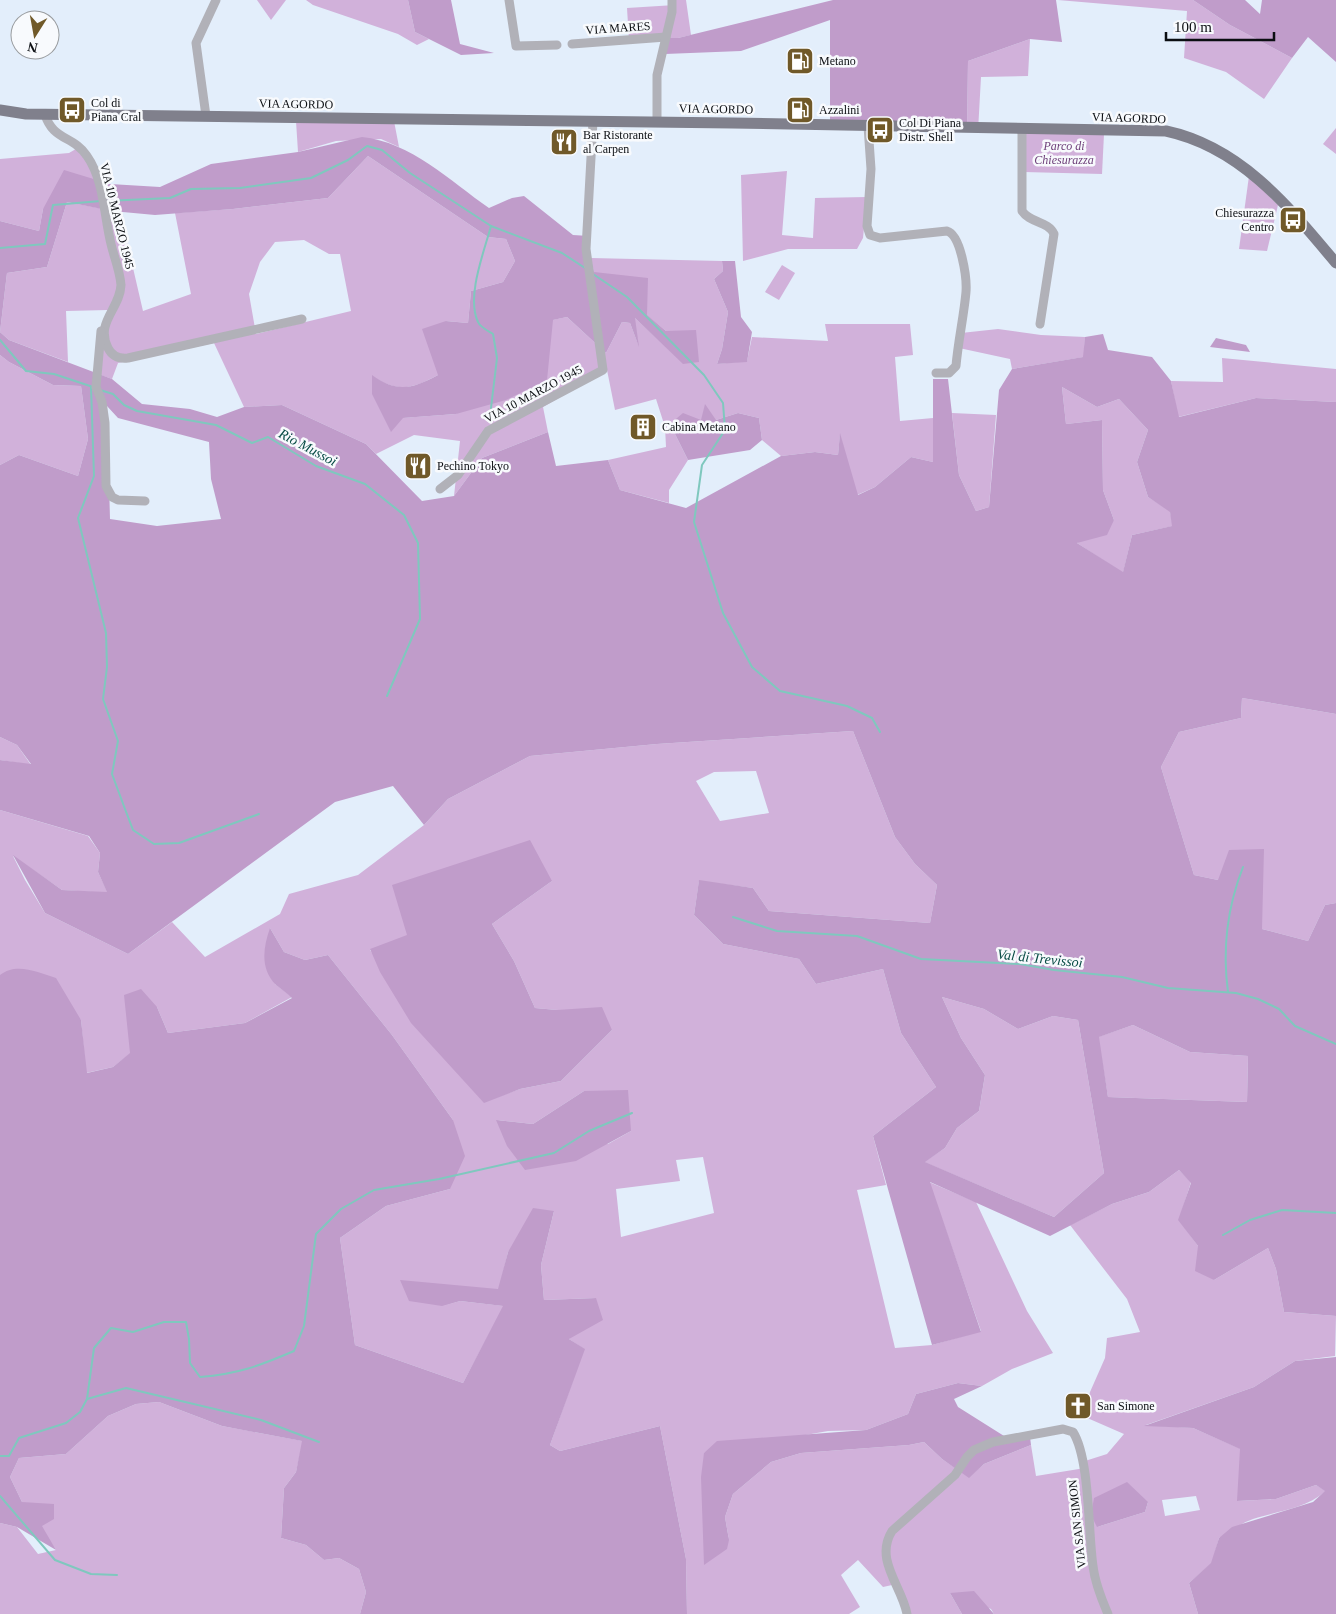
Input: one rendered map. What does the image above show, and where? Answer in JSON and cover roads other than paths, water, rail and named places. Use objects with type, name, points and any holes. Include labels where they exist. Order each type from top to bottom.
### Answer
[{"type":"main road","name":"VIA AGORDO","points":[[0,110],[18,114],[593,121],[1166,131],[1205,142],[1241,165],[1262,182],[1308,230],[1336,263]]},
{"type":"street","points":[[206,116],[196,43],[216,0]]},
{"type":"street","points":[[509,0],[516,46],[557,45]]},
{"type":"street","name":"VIA MARES","points":[[657,122],[657,75],[672,0]]},
{"type":"street","name":"VIA MARES","points":[[572,44],[666,37]]},
{"type":"street","name":"VIA 10 MARZO 1945","points":[[45,114],[53,131],[79,147],[87,156],[94,168],[103,201],[121,285],[120,295],[100,337],[97,389],[102,402],[105,423],[108,491],[112,497],[122,501],[144,501]]},
{"type":"street","name":"VIA 10 MARZO 1945","points":[[440,489],[458,475],[488,431],[603,370],[586,249],[593,121]]},
{"type":"street","points":[[868,126],[870,169],[867,226],[870,235],[880,238],[947,231],[954,235],[959,248],[966,294],[956,366],[949,373],[936,373]]},
{"type":"street","points":[[1022,128],[1022,212],[1032,220],[1050,228],[1054,234],[1040,324]]},
{"type":"street","points":[[104,326],[104,336],[109,349],[116,356],[124,358],[302,319]]},
{"type":"street","name":"VIA SAN SIMON","points":[[907,1614],[885,1554],[888,1538],[897,1526],[955,1476],[967,1457],[974,1450],[993,1442],[1063,1428],[1073,1432],[1084,1475],[1094,1572],[1108,1614]]},
{"type":"waterway","points":[[105,201],[170,198],[191,189],[240,188],[311,178],[348,160],[367,146],[382,150],[410,173],[491,226],[562,253],[585,268]]},
{"type":"waterway","points":[[0,248],[45,244],[53,205],[101,201]]},
{"type":"waterway","points":[[491,226],[477,274],[474,300],[479,324],[493,334],[497,358],[491,408]]},
{"type":"waterway","points":[[593,274],[627,297],[704,375],[723,403],[725,430],[702,465],[694,522],[723,613],[752,667],[780,691],[847,706],[872,718],[880,732]]},
{"type":"waterway","name":"Rio Mussoi","points":[[0,340],[26,371],[54,374],[93,387]]},
{"type":"waterway","points":[[91,387],[94,476],[78,518],[106,633],[107,667],[103,699],[118,741],[112,774],[133,830],[154,844],[179,843],[259,814]]},
{"type":"waterway","name":"Rio Mussoi","points":[[100,390],[113,394],[124,405],[137,411],[216,425],[252,443],[268,437],[316,466],[365,484],[404,515],[418,543],[420,619],[387,696]]},
{"type":"waterway","points":[[1228,992],[1226,976],[1227,928],[1233,898],[1243,867]]},
{"type":"waterway","name":"Val di Trevissoi","points":[[733,917],[777,931],[857,936],[921,959],[1020,964],[1054,970],[1122,977],[1168,988],[1236,993],[1258,999],[1279,1009],[1295,1026],[1336,1044]]},
{"type":"waterway","points":[[0,1456],[9,1456],[19,1438],[66,1423],[80,1412],[87,1399],[94,1348],[111,1328],[133,1332],[164,1322],[186,1322],[190,1363],[200,1377],[214,1376],[259,1365],[294,1351],[304,1326],[316,1234],[341,1209],[374,1190],[439,1179],[554,1153],[589,1131],[632,1113]]},
{"type":"waterway","points":[[1223,1235],[1250,1220],[1282,1210],[1336,1213]]},
{"type":"waterway","points":[[87,1399],[126,1388],[261,1420],[319,1442]]},
{"type":"waterway","points":[[0,1496],[55,1560],[91,1574],[117,1575]]},
{"type":"place","name":"Metano","points":[[800,61]]},
{"type":"place","name":"Col di Piana Cral","points":[[72,110]]},
{"type":"place","name":"Azzalini","points":[[800,110]]},
{"type":"place","name":"Col Di Piana Distr. Shell","points":[[880,130]]},
{"type":"place","name":"Bar Ristorante al Carpen","points":[[564,142]]},
{"type":"place","name":"Chiesurazza Centro","points":[[1293,220]]},
{"type":"place","name":"Cabina Metano","points":[[643,427]]},
{"type":"place","name":"Pechino Tokyo","points":[[418,466]]},
{"type":"place","name":"San Simone","points":[[1078,1406]]},
{"type":"park label","name":"Parco di Chiesurazza","points":[[1064,153]]}]
